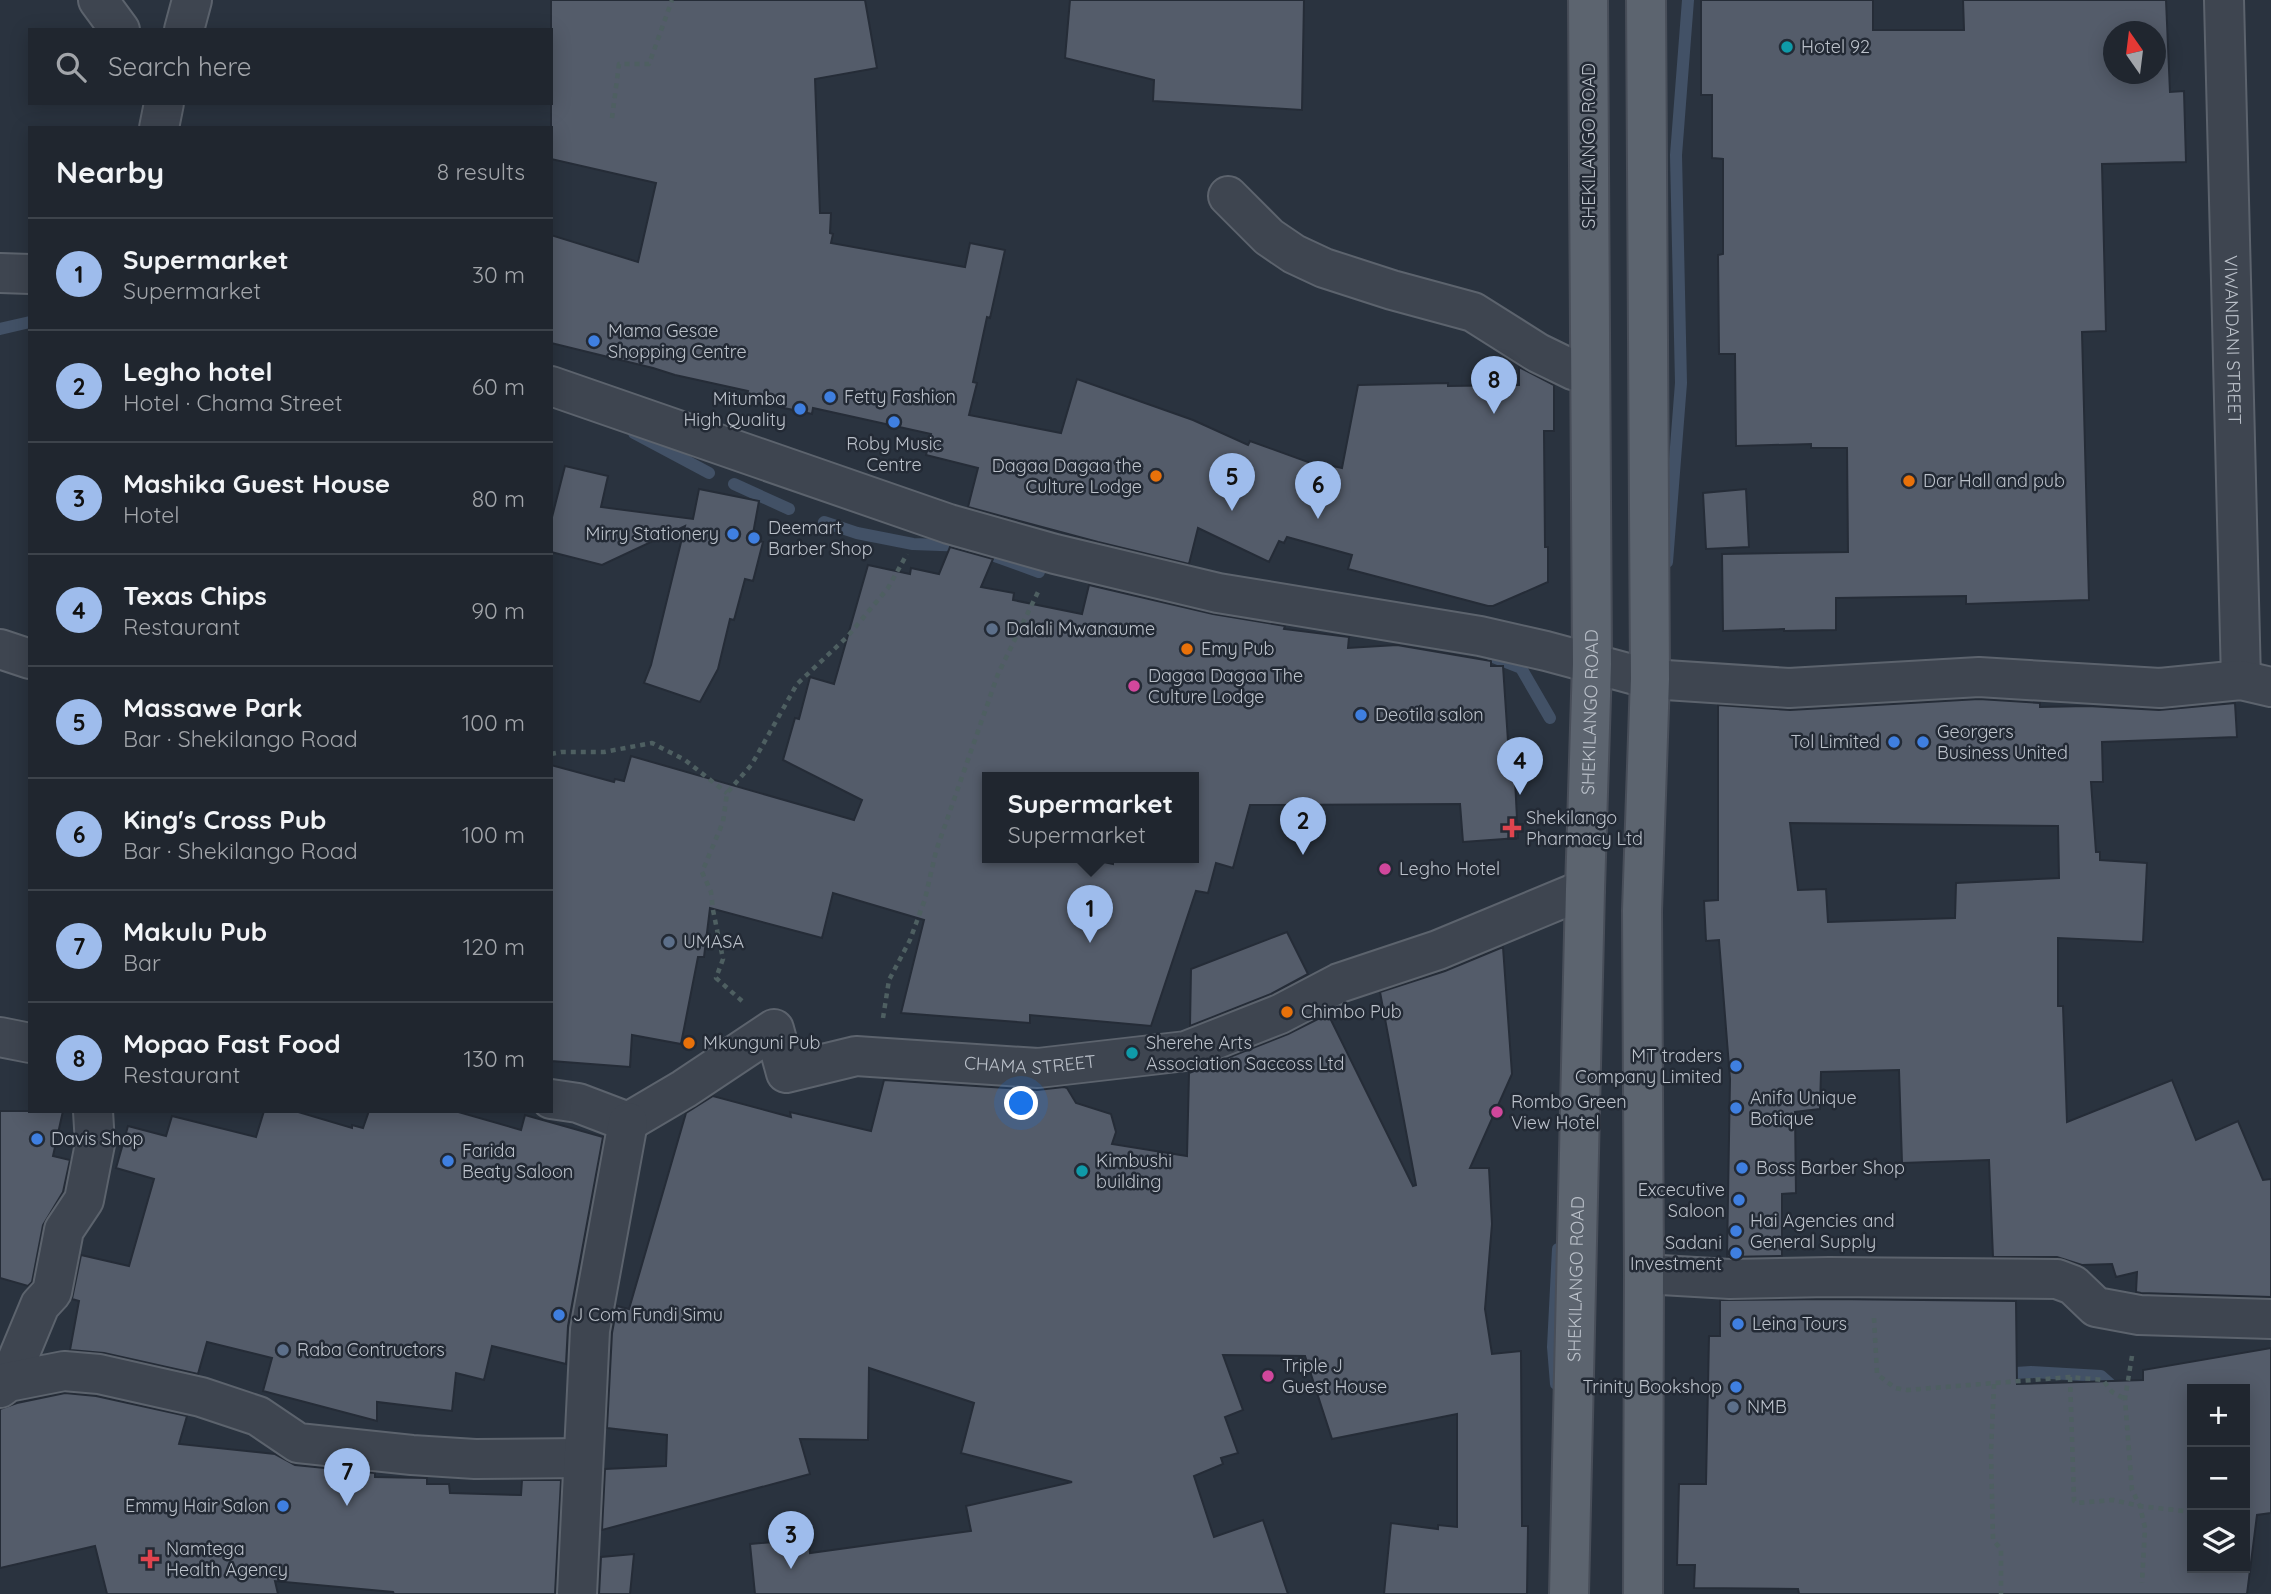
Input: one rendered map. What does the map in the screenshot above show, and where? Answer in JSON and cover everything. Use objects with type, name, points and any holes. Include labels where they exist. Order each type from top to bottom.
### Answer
[{"type":"main road","name":"SHEKILANGO ROAD","points":[[1569,1594],[1592,664],[1588,0]]},
{"type":"main road","points":[[1643,1594],[1643,911],[1650,679],[1646,0]]},
{"type":"street","points":[[98,0],[119,28]]},
{"type":"street","points":[[185,28],[192,0]]},
{"type":"street","name":"VIWANDANI STREET","points":[[2224,0],[2256,683]]},
{"type":"street","points":[[159,126],[164,105]]},
{"type":"street","points":[[1228,195],[1269,237],[1294,254],[1324,268],[1473,312],[1538,353],[1573,370],[1590,374]]},
{"type":"street","points":[[0,274],[28,274]]},
{"type":"street","points":[[553,387],[949,524],[1055,554],[1218,593],[1480,636],[1650,679],[1789,688],[1979,677],[2161,688],[2256,683]]},
{"type":"street","points":[[0,649],[28,658]]},
{"type":"street","name":"CHAMA STREET","points":[[775,1029],[786,1073],[856,1056],[1038,1068],[1186,1051],[1280,1014],[1339,984],[1438,950],[1585,889]]},
{"type":"street","points":[[577,1594],[590,1330],[628,1122],[775,1029]]},
{"type":"street","points":[[0,1037],[28,1043]]},
{"type":"street","points":[[553,1099],[578,1103],[628,1122]]},
{"type":"street","points":[[4,1385],[40,1305],[52,1292],[64,1230],[84,1200],[95,1144],[93,1113]]},
{"type":"street","points":[[1644,1275],[1730,1279],[2057,1279],[2073,1285],[2096,1307],[2139,1315],[2271,1319]]},
{"type":"street","points":[[4,1385],[64,1371],[99,1374],[201,1397],[258,1416],[298,1443],[475,1459],[583,1458]]},
{"type":"path","points":[[611,118],[619,64],[649,64],[672,0]]},
{"type":"path","points":[[775,1029],[716,978],[723,959],[711,892],[702,872],[723,822],[727,793],[752,764],[797,684],[847,638],[888,589],[913,544],[949,524]]},
{"type":"path","points":[[856,1056],[884,1016],[889,980],[914,929],[925,899],[936,851],[998,674],[1055,554]]},
{"type":"path","points":[[553,754],[604,752],[652,743],[685,760],[727,793]]},
{"type":"path","points":[[1872,1278],[1877,1374],[1895,1388],[1907,1390],[2070,1377],[2102,1380],[2112,1392],[2125,1399]]},
{"type":"path","points":[[2139,1315],[2125,1399],[2132,1490],[2140,1506],[2145,1528],[2142,1583]]},
{"type":"path","points":[[2070,1377],[2074,1501],[2113,1500],[2187,1511]]},
{"type":"path","points":[[1994,1384],[1991,1452],[1993,1541],[2001,1549],[2001,1594]]},
{"type":"building","points":[[551,0],[865,0],[877,68],[815,79],[820,213],[831,213],[831,243],[965,267],[970,243],[1005,250],[990,318],[987,317],[969,415],[1061,433],[1077,379],[1193,420],[1248,445],[1250,441],[1333,471],[1333,466],[1342,468],[1358,385],[1519,385],[1519,367],[1554,385],[1554,431],[1544,431],[1548,582],[1488,606],[1348,569],[1352,555],[1287,537],[1284,543],[1279,541],[1269,562],[1198,528],[1189,564],[968,507],[978,468],[926,455],[931,434],[813,408],[812,414],[746,400],[748,391],[553,343],[553,236],[638,262],[656,183],[553,159]]},
{"type":"building","points":[[1070,0],[1304,0],[1302,110],[1153,101],[1154,80],[1065,58]]},
{"type":"building","points":[[1701,0],[1873,0],[1873,30],[1964,30],[1963,0],[2166,0],[2170,92],[2184,91],[2186,162],[2102,164],[2106,331],[2082,332],[2089,600],[1966,604],[1966,596],[1836,598],[1836,630],[1723,631],[1722,554],[1848,552],[1847,448],[1811,448],[1811,444],[1736,446],[1735,354],[1719,354],[1718,255],[1723,254],[1723,159],[1712,158],[1712,95],[1701,95]]},
{"type":"building","points":[[565,466],[608,476],[601,507],[693,519],[699,489],[759,501],[752,539],[763,542],[753,581],[745,579],[734,620],[730,619],[718,669],[700,702],[644,683],[651,665],[685,526],[602,565],[553,553],[553,513]]},
{"type":"building","points":[[1746,489],[1749,547],[1706,549],[1703,493]]},
{"type":"building","points":[[950,547],[993,559],[981,587],[1014,593],[1013,600],[1082,614],[1089,585],[1213,614],[1285,626],[1284,629],[1349,637],[1348,648],[1397,645],[1491,661],[1491,666],[1503,666],[1508,741],[1513,740],[1518,838],[1463,842],[1460,804],[1250,805],[1233,868],[1216,863],[1208,893],[1196,891],[1151,1026],[1030,1015],[1030,1023],[901,1013],[924,920],[833,893],[822,938],[710,908],[704,957],[698,957],[681,1044],[632,1035],[630,1067],[553,1061],[553,766],[614,782],[615,779],[624,781],[631,756],[854,820],[862,800],[783,760],[795,718],[799,719],[810,677],[834,684],[868,565],[910,574],[911,568],[939,574]]},
{"type":"building","points":[[1979,699],[2040,703],[2040,707],[2088,706],[2159,710],[2235,703],[2237,737],[2102,742],[2103,782],[2091,782],[2096,852],[2100,852],[2100,860],[2147,863],[2143,942],[2058,938],[2058,1006],[2063,1006],[2067,1122],[2172,1080],[2196,1140],[2238,1121],[2263,1180],[2271,1179],[2271,1297],[2141,1293],[2136,1292],[2137,1272],[2116,1277],[2112,1264],[2082,1265],[2057,1257],[1993,1257],[1989,1160],[1902,1163],[1899,1070],[1821,1072],[1820,1109],[1795,1112],[1796,1193],[1782,1194],[1782,1256],[1727,1257],[1730,1079],[1719,940],[1706,941],[1704,901],[1718,900],[1718,705],[1790,710]],"holes":[[[1790,823],[2058,826],[2059,878],[1956,883],[1955,918],[1828,922],[1826,889],[1798,890]]]},
{"type":"building","points":[[1287,932],[1308,974],[1271,994],[1190,1026],[1191,969]]},
{"type":"building","points":[[1503,947],[1512,1074],[1470,1168],[1489,1168],[1492,1224],[1485,1309],[1492,1354],[1521,1351],[1522,1526],[1528,1526],[1527,1594],[1384,1594],[1391,1523],[1438,1529],[1438,1525],[1457,1527],[1457,1414],[1332,1439],[1305,1356],[1223,1355],[1243,1410],[1225,1417],[1238,1453],[1221,1458],[1223,1464],[1194,1476],[1214,1537],[1263,1520],[1288,1594],[755,1594],[750,1544],[809,1539],[810,1553],[971,1531],[966,1506],[1072,1482],[961,1453],[974,1403],[869,1368],[868,1440],[800,1439],[810,1474],[602,1530],[605,1469],[666,1466],[667,1435],[607,1428],[612,1333],[617,1306],[629,1309],[686,1113],[713,1096],[791,1117],[790,1112],[871,1131],[884,1080],[1037,1090],[1064,1087],[1076,1103],[1111,1114],[1116,1132],[1112,1144],[1187,1156],[1189,1073],[1288,1034],[1328,1014],[1413,1186],[1416,1185],[1380,992],[1445,971]]},
{"type":"building","points":[[0,1111],[63,1113],[53,1156],[70,1160],[63,1192],[43,1225],[32,1282],[28,1286],[0,1278]]},
{"type":"building","points":[[263,1113],[302,1113],[352,1128],[352,1125],[363,1128],[368,1113],[462,1113],[521,1130],[525,1115],[603,1137],[568,1326],[566,1364],[492,1346],[484,1380],[456,1373],[452,1411],[377,1402],[377,1421],[263,1391],[272,1358],[207,1342],[198,1374],[104,1353],[70,1350],[79,1301],[72,1299],[81,1255],[129,1266],[154,1179],[116,1168],[128,1126],[166,1136],[172,1116],[256,1137]]},
{"type":"building","points":[[1720,1300],[2016,1301],[2017,1384],[2143,1380],[2143,1370],[2271,1348],[2271,1513],[2257,1515],[2250,1570],[2250,1384],[2187,1384],[2187,1573],[2250,1573],[2247,1594],[1799,1594],[1798,1589],[1694,1588],[1695,1565],[1677,1565],[1679,1484],[1706,1484],[1709,1336],[1720,1336]]},
{"type":"building","points":[[65,1393],[96,1396],[187,1416],[179,1444],[275,1454],[295,1465],[375,1473],[375,1477],[427,1478],[427,1484],[449,1484],[450,1493],[521,1495],[522,1480],[561,1480],[555,1594],[394,1594],[275,1581],[278,1594],[107,1594],[95,1546],[0,1568],[0,1409]]},
{"type":"building","points":[[634,1554],[630,1594],[599,1594],[601,1557]]},
{"type":"waterway","points":[[1667,562],[1681,383],[1676,155],[1688,0]]},
{"type":"waterway","points":[[0,329],[28,322]]},
{"type":"waterway","points":[[634,433],[709,473]]},
{"type":"waterway","points":[[734,484],[789,509]]},
{"type":"waterway","points":[[824,522],[857,533],[913,544],[968,546]]},
{"type":"waterway","points":[[995,556],[1039,572]]},
{"type":"waterway","points":[[1493,657],[1521,668],[1550,718]]},
{"type":"waterway","points":[[1556,1384],[1553,1347],[1558,1249]]},
{"type":"waterway","points":[[2000,1374],[2031,1372],[2101,1376],[2119,1392]]},
{"type":"place","name":"Hotel 92","points":[[1787,47]]},
{"type":"place","name":"Mama Gesae Shopping Centre","points":[[594,341]]},
{"type":"place","name":"Fetty Fashion","points":[[830,397]]},
{"type":"place","name":"Mitumba High Quality","points":[[800,409]]},
{"type":"place","name":"Mopao Fast Food","points":[[1494,414]]},
{"type":"place","name":"Roby Music Centre","points":[[894,422]]},
{"type":"place","name":"Dagaa Dagaa the Culture Lodge","points":[[1156,476]]},
{"type":"place","name":"Dar Hall and pub","points":[[1909,481]]},
{"type":"place","name":"Massawe Park","points":[[1232,511]]},
{"type":"place","name":"King's Cross Pub","points":[[1318,519]]},
{"type":"place","name":"Mirry Stationery","points":[[733,534]]},
{"type":"place","name":"Deemart Barber Shop","points":[[754,538]]},
{"type":"place","name":"Dalali Mwanaume","points":[[992,629]]},
{"type":"place","name":"Emy Pub","points":[[1187,649]]},
{"type":"place","name":"Dagaa Dagaa The Culture Lodge","points":[[1134,686]]},
{"type":"place","name":"Deotila salon","points":[[1361,715]]},
{"type":"place","name":"Tol Limited","points":[[1894,742]]},
{"type":"place","name":"Georgers Business United","points":[[1923,742]]},
{"type":"place","name":"Texas Chips","points":[[1520,795]]},
{"type":"place","name":"Shekilango Pharmacy Ltd","points":[[1512,828]]},
{"type":"place","name":"Legho hotel","points":[[1303,855]]},
{"type":"place","name":"Legho Hotel","points":[[1385,869]]},
{"type":"place","name":"UMASA","points":[[669,942]]},
{"type":"place","name":"Supermarket","points":[[1090,943]]},
{"type":"place","name":"Chimbo Pub","points":[[1287,1012]]},
{"type":"place","name":"Mkunguni Pub","points":[[689,1043]]},
{"type":"place","name":"Sherehe Arts Association Saccoss Ltd","points":[[1132,1053]]},
{"type":"place","name":"MT traders Company Limited","points":[[1736,1066]]},
{"type":"place","name":"Anifa Unique Botique","points":[[1736,1108]]},
{"type":"place","name":"Rombo Green View Hotel","points":[[1497,1112]]},
{"type":"place","name":"Davis Shop","points":[[37,1139]]},
{"type":"place","name":"Farida Beaty Saloon","points":[[448,1161]]},
{"type":"place","name":"Boss Barber Shop","points":[[1742,1168]]},
{"type":"place","name":"Kimbushi building","points":[[1082,1171]]},
{"type":"place","name":"Excecutive Saloon","points":[[1739,1200]]},
{"type":"place","name":"Hai Agencies and General Supply","points":[[1736,1231]]},
{"type":"place","name":"Sadani Investment","points":[[1736,1253]]},
{"type":"place","name":"J Com Fundi Simu","points":[[559,1315]]},
{"type":"place","name":"Leina Tours","points":[[1738,1324]]},
{"type":"place","name":"Raba Contructors","points":[[283,1350]]},
{"type":"place","name":"Triple J Guest House","points":[[1268,1376]]},
{"type":"place","name":"Trinity Bookshop","points":[[1736,1387]]},
{"type":"place","name":"NMB","points":[[1733,1407]]},
{"type":"place","name":"Emmy Hair Salon","points":[[283,1506]]},
{"type":"place","name":"Makulu Pub","points":[[347,1506]]},
{"type":"place","name":"Namtega Health Agency","points":[[150,1559]]},
{"type":"place","name":"Mashika Guest House","points":[[791,1569]]}]
